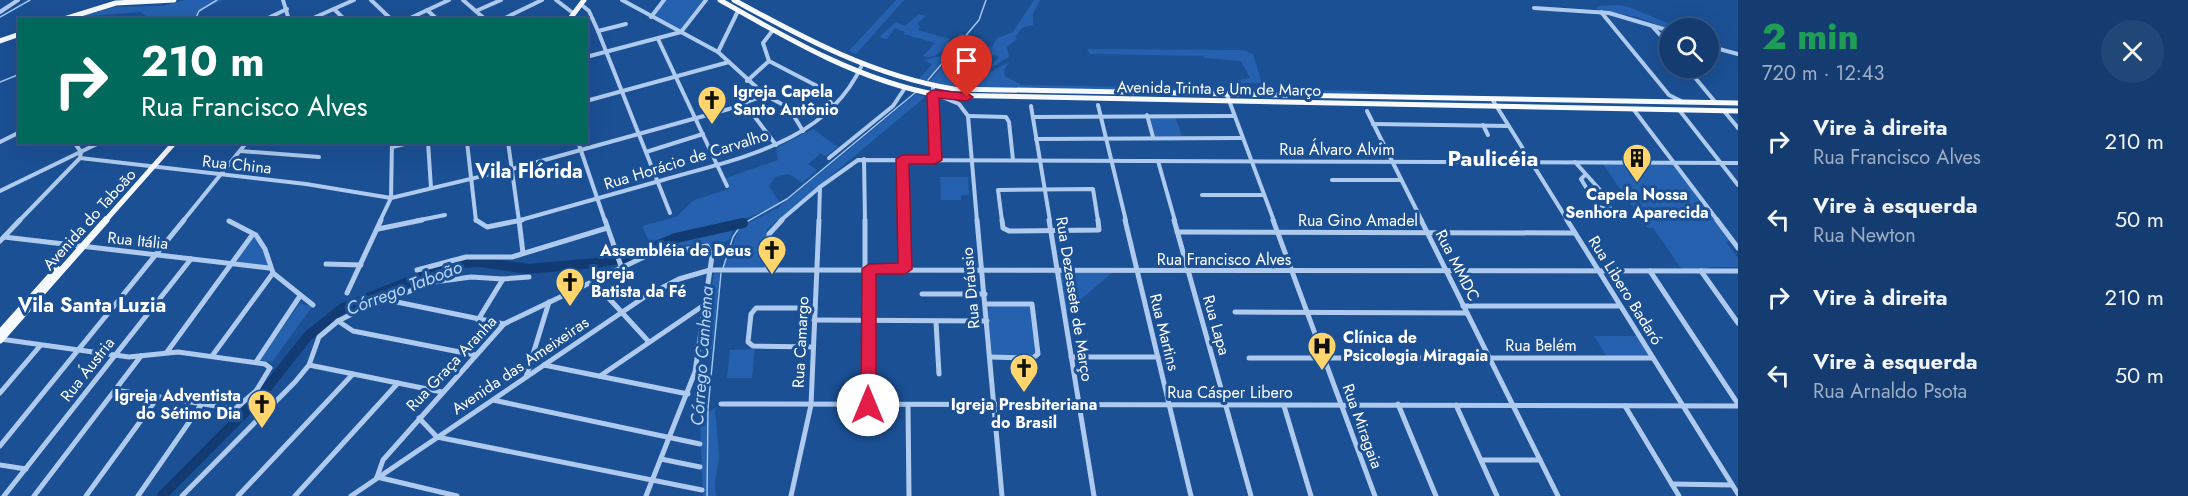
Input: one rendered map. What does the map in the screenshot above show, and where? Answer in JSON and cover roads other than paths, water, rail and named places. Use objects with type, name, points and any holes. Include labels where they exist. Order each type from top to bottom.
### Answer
[{"type":"main road","points":[[67,18],[116,3],[174,0]]},
{"type":"main road","name":"Avenida Trinta e Um de Março","points":[[720,0],[834,62],[914,91],[935,94],[1498,108],[1738,111]]},
{"type":"main road","name":"Avenida Trinta e Um de Março","points":[[734,0],[862,65],[930,86],[1227,95],[1738,103]]},
{"type":"main road","points":[[574,16],[585,2]]},
{"type":"main road","points":[[0,41],[18,35]]},
{"type":"main road","name":"Avenida do Taboão","points":[[0,338],[168,144]]},
{"type":"main road","name":"Avenida do Taboão","points":[[152,165],[173,144]]},
{"type":"street","points":[[0,10],[18,0]]},
{"type":"street","points":[[283,0],[289,18]]},
{"type":"street","points":[[314,18],[354,0]]},
{"type":"street","points":[[371,0],[390,18]]},
{"type":"street","points":[[410,18],[449,0]]},
{"type":"street","points":[[463,0],[484,18]]},
{"type":"street","points":[[476,11],[501,0]]},
{"type":"street","points":[[505,18],[542,0]]},
{"type":"street","points":[[556,0],[574,16]]},
{"type":"street","points":[[624,0],[651,17],[718,52],[747,81],[765,95],[789,108],[803,131]]},
{"type":"street","points":[[651,17],[664,0]]},
{"type":"street","points":[[588,56],[681,32],[706,0]]},
{"type":"street","points":[[585,2],[670,213]]},
{"type":"street","points":[[1534,8],[1601,12],[1659,27]]},
{"type":"street","points":[[268,18],[287,9]]},
{"type":"street","points":[[334,9],[343,18]]},
{"type":"street","points":[[427,10],[436,18]]},
{"type":"street","points":[[718,52],[738,11]]},
{"type":"street","points":[[1601,12],[1669,95],[1686,103]]},
{"type":"street","points":[[598,31],[626,24]]},
{"type":"street","points":[[1651,24],[1659,33]]},
{"type":"street","points":[[773,30],[763,43],[769,61],[819,87],[835,108]]},
{"type":"street","points":[[658,39],[727,186]]},
{"type":"street","points":[[1719,49],[1738,54]]},
{"type":"street","points":[[747,81],[769,61]]},
{"type":"street","points":[[588,100],[729,62]]},
{"type":"street","name":"Rua Horácio de Carvalho","points":[[472,178],[476,220],[487,227],[519,222],[717,165],[776,145],[803,131],[835,108],[848,93],[862,65]]},
{"type":"street","points":[[1695,78],[1716,103]]},
{"type":"street","points":[[930,86],[935,94],[935,160]]},
{"type":"street","points":[[829,158],[893,106],[905,88]]},
{"type":"street","points":[[935,94],[959,104],[968,116],[1006,117],[1009,122],[1013,160]]},
{"type":"street","points":[[391,198],[512,170],[695,119],[745,104],[765,95]]},
{"type":"street","name":"Rua Miragaia","points":[[1227,95],[1375,496]]},
{"type":"street","name":"Rua Libero Badaró","points":[[1492,99],[1738,494]]},
{"type":"street","points":[[745,104],[776,145]]},
{"type":"street","name":"Rua Martins","points":[[1098,105],[1191,496]]},
{"type":"street","name":"Rua Dezessete de Março","points":[[1031,106],[1094,496]]},
{"type":"street","points":[[1634,110],[1738,248]]},
{"type":"street","name":"Rua MMDC","points":[[1367,111],[1558,496]]},
{"type":"street","points":[[1680,111],[1738,185]]},
{"type":"street","points":[[1724,111],[1738,128]]},
{"type":"street","points":[[1147,115],[1153,137]]},
{"type":"street","name":"Rua Dráusio","points":[[968,116],[1002,496]]},
{"type":"street","points":[[1033,117],[1234,116]]},
{"type":"street","points":[[1373,124],[1508,126]]},
{"type":"street","points":[[1482,125],[1488,135]]},
{"type":"street","points":[[0,141],[18,133]]},
{"type":"street","points":[[646,152],[703,134]]},
{"type":"street","points":[[1036,139],[1242,138]]},
{"type":"street","points":[[2,239],[80,158],[81,152],[75,144]]},
{"type":"street","points":[[0,191],[97,144]]},
{"type":"street","points":[[0,446],[245,144]]},
{"type":"street","points":[[428,144],[431,188]]},
{"type":"street","points":[[467,144],[472,178]]},
{"type":"street","points":[[508,144],[523,253]]},
{"type":"street","points":[[579,144],[620,265]]},
{"type":"street","points":[[347,293],[391,198],[392,145]]},
{"type":"street","points":[[240,151],[319,157]]},
{"type":"street","name":"Rua China","points":[[80,158],[306,184],[391,198]]},
{"type":"street","points":[[767,269],[769,234],[773,227],[853,162],[864,159],[869,321],[868,405]]},
{"type":"street","name":"Rua Álvaro Alvim","points":[[864,159],[1738,163]]},
{"type":"street","points":[[902,159],[905,269]]},
{"type":"street","name":"Rua Lapa","points":[[1158,161],[1251,496]]},
{"type":"street","points":[[1575,162],[1584,176],[1592,180],[1611,210],[1598,207],[1581,179],[1584,176]]},
{"type":"street","points":[[1332,180],[1401,180]]},
{"type":"street","name":"Rua Camargo","points":[[791,496],[811,405],[820,187]]},
{"type":"street","points":[[1093,189],[1100,226],[1096,231],[1050,231],[1008,231],[1001,225],[998,190],[1093,189]]},
{"type":"street","points":[[1202,195],[1264,195]]},
{"type":"street","points":[[378,229],[446,214]]},
{"type":"street","points":[[229,221],[253,234],[265,249],[271,271],[313,305]]},
{"type":"street","points":[[417,270],[466,257],[512,257],[607,228]]},
{"type":"street","name":"Rua Gino Amadel","points":[[1177,232],[1575,233]]},
{"type":"street","points":[[167,352],[253,234]]},
{"type":"street","name":"Rua Itália","points":[[2,239],[155,254],[271,271]]},
{"type":"street","name":"Rua Graça Aranha","points":[[377,477],[377,471],[383,460],[504,324],[593,281],[620,265],[658,252],[702,246],[709,248],[711,252],[710,270]]},
{"type":"street","name":"Rua Áustria","points":[[4,496],[191,259]]},
{"type":"street","points":[[326,264],[361,265]]},
{"type":"street","name":"Rua Francisco Alves","points":[[710,270],[747,268],[1738,272]]},
{"type":"street","points":[[646,496],[688,394],[698,360],[710,270]]},
{"type":"street","name":"Avenida das Ameixeiras","points":[[351,496],[656,290],[710,270]]},
{"type":"street","points":[[212,356],[271,271]]},
{"type":"street","points":[[1650,271],[1738,405]]},
{"type":"street","points":[[1701,271],[1738,323]]},
{"type":"street","points":[[182,496],[309,365],[320,337],[338,321],[387,300],[446,280],[471,277],[503,279],[529,277]]},
{"type":"street","points":[[478,320],[503,279]]},
{"type":"street","points":[[593,281],[649,342]]},
{"type":"street","points":[[922,294],[985,294]]},
{"type":"street","points":[[256,362],[300,296]]},
{"type":"street","points":[[387,300],[504,324]]},
{"type":"street","points":[[526,378],[549,302]]},
{"type":"street","points":[[600,376],[705,304]]},
{"type":"street","points":[[986,304],[1032,304],[1038,354],[1033,358],[990,357]]},
{"type":"street","points":[[1463,306],[1620,306]]},
{"type":"street","points":[[813,347],[753,346],[748,342],[751,314],[756,308],[815,308]]},
{"type":"street","points":[[1235,312],[1467,313]]},
{"type":"street","points":[[814,320],[987,321]]},
{"type":"street","points":[[338,321],[361,333],[475,355]]},
{"type":"street","points":[[936,322],[939,374]]},
{"type":"street","points":[[0,338],[39,346],[116,355],[141,356],[167,352],[212,356],[265,363],[270,368],[268,375],[243,404],[230,409],[115,390]]},
{"type":"street","points":[[0,393],[39,346]]},
{"type":"street","points":[[34,496],[141,356]]},
{"type":"street","points":[[1071,357],[1158,357]]},
{"type":"street","name":"Rua Belém","points":[[1249,358],[1653,358]]},
{"type":"street","points":[[309,365],[442,392]]},
{"type":"street","points":[[544,365],[688,394]]},
{"type":"street","points":[[238,496],[353,374]]},
{"type":"street","points":[[295,496],[398,383]]},
{"type":"street","points":[[86,496],[158,397]]},
{"type":"street","points":[[493,400],[700,444]]},
{"type":"street","name":"Rua Cásper Libero","points":[[721,404],[1738,405]]},
{"type":"street","points":[[138,496],[201,405]]},
{"type":"street","points":[[908,405],[909,496]]},
{"type":"street","points":[[1398,405],[1436,496]]},
{"type":"street","points":[[1456,405],[1497,496]]},
{"type":"street","points":[[1284,406],[1311,496]]},
{"type":"street","points":[[1625,406],[1679,496]]},
{"type":"street","points":[[419,418],[437,437],[702,490]]},
{"type":"street","points":[[661,459],[700,467]]},
{"type":"street","points":[[1481,460],[1540,460]]},
{"type":"street","points":[[0,465],[26,469]]},
{"type":"street","points":[[377,477],[458,496]]},
{"type":"street","points":[[1672,484],[1732,485]]},
{"type":"waterway","points":[[0,17],[30,0]]},
{"type":"waterway","points":[[196,18],[199,11],[217,0]]},
{"type":"waterway","name":"Córrego Taboão","points":[[928,80],[979,20],[986,0]]},
{"type":"waterway","points":[[0,82],[18,75]]},
{"type":"waterway","name":"Córrego Taboão","points":[[723,268],[733,237],[741,225],[787,199],[916,92]]},
{"type":"waterway","name":"Córrego Taboão","points":[[162,496],[259,398],[307,337],[343,308],[443,268],[464,263],[480,262],[528,269],[596,263],[629,257],[676,238],[743,223]]},
{"type":"waterway","name":"Córrego Canhema","points":[[707,496],[708,408],[721,273]]},
{"type":"place","name":"Igreja Capela Santo Antônio","points":[[712,126]]},
{"type":"place","name":"Capela Nossa Senhora Aparecida","points":[[1637,184]]},
{"type":"place","name":"Assembléia de Deus","points":[[772,276]]},
{"type":"place","name":"Igreja Batista da Fé","points":[[570,308]]},
{"type":"place","name":"Clínica de Psicologia Miragaia","points":[[1322,372]]},
{"type":"place","name":"Igreja Presbiteriana do Brasil","points":[[1024,394]]},
{"type":"place","name":"Igreja Adventista do Sétimo Dia","points":[[262,430]]},
{"type":"district","name":"Paulicéia","points":[[1493,158]]},
{"type":"district","name":"Vila Flórida","points":[[529,171]]},
{"type":"district","name":"Vila Santa Luzia","points":[[92,305]]}]
